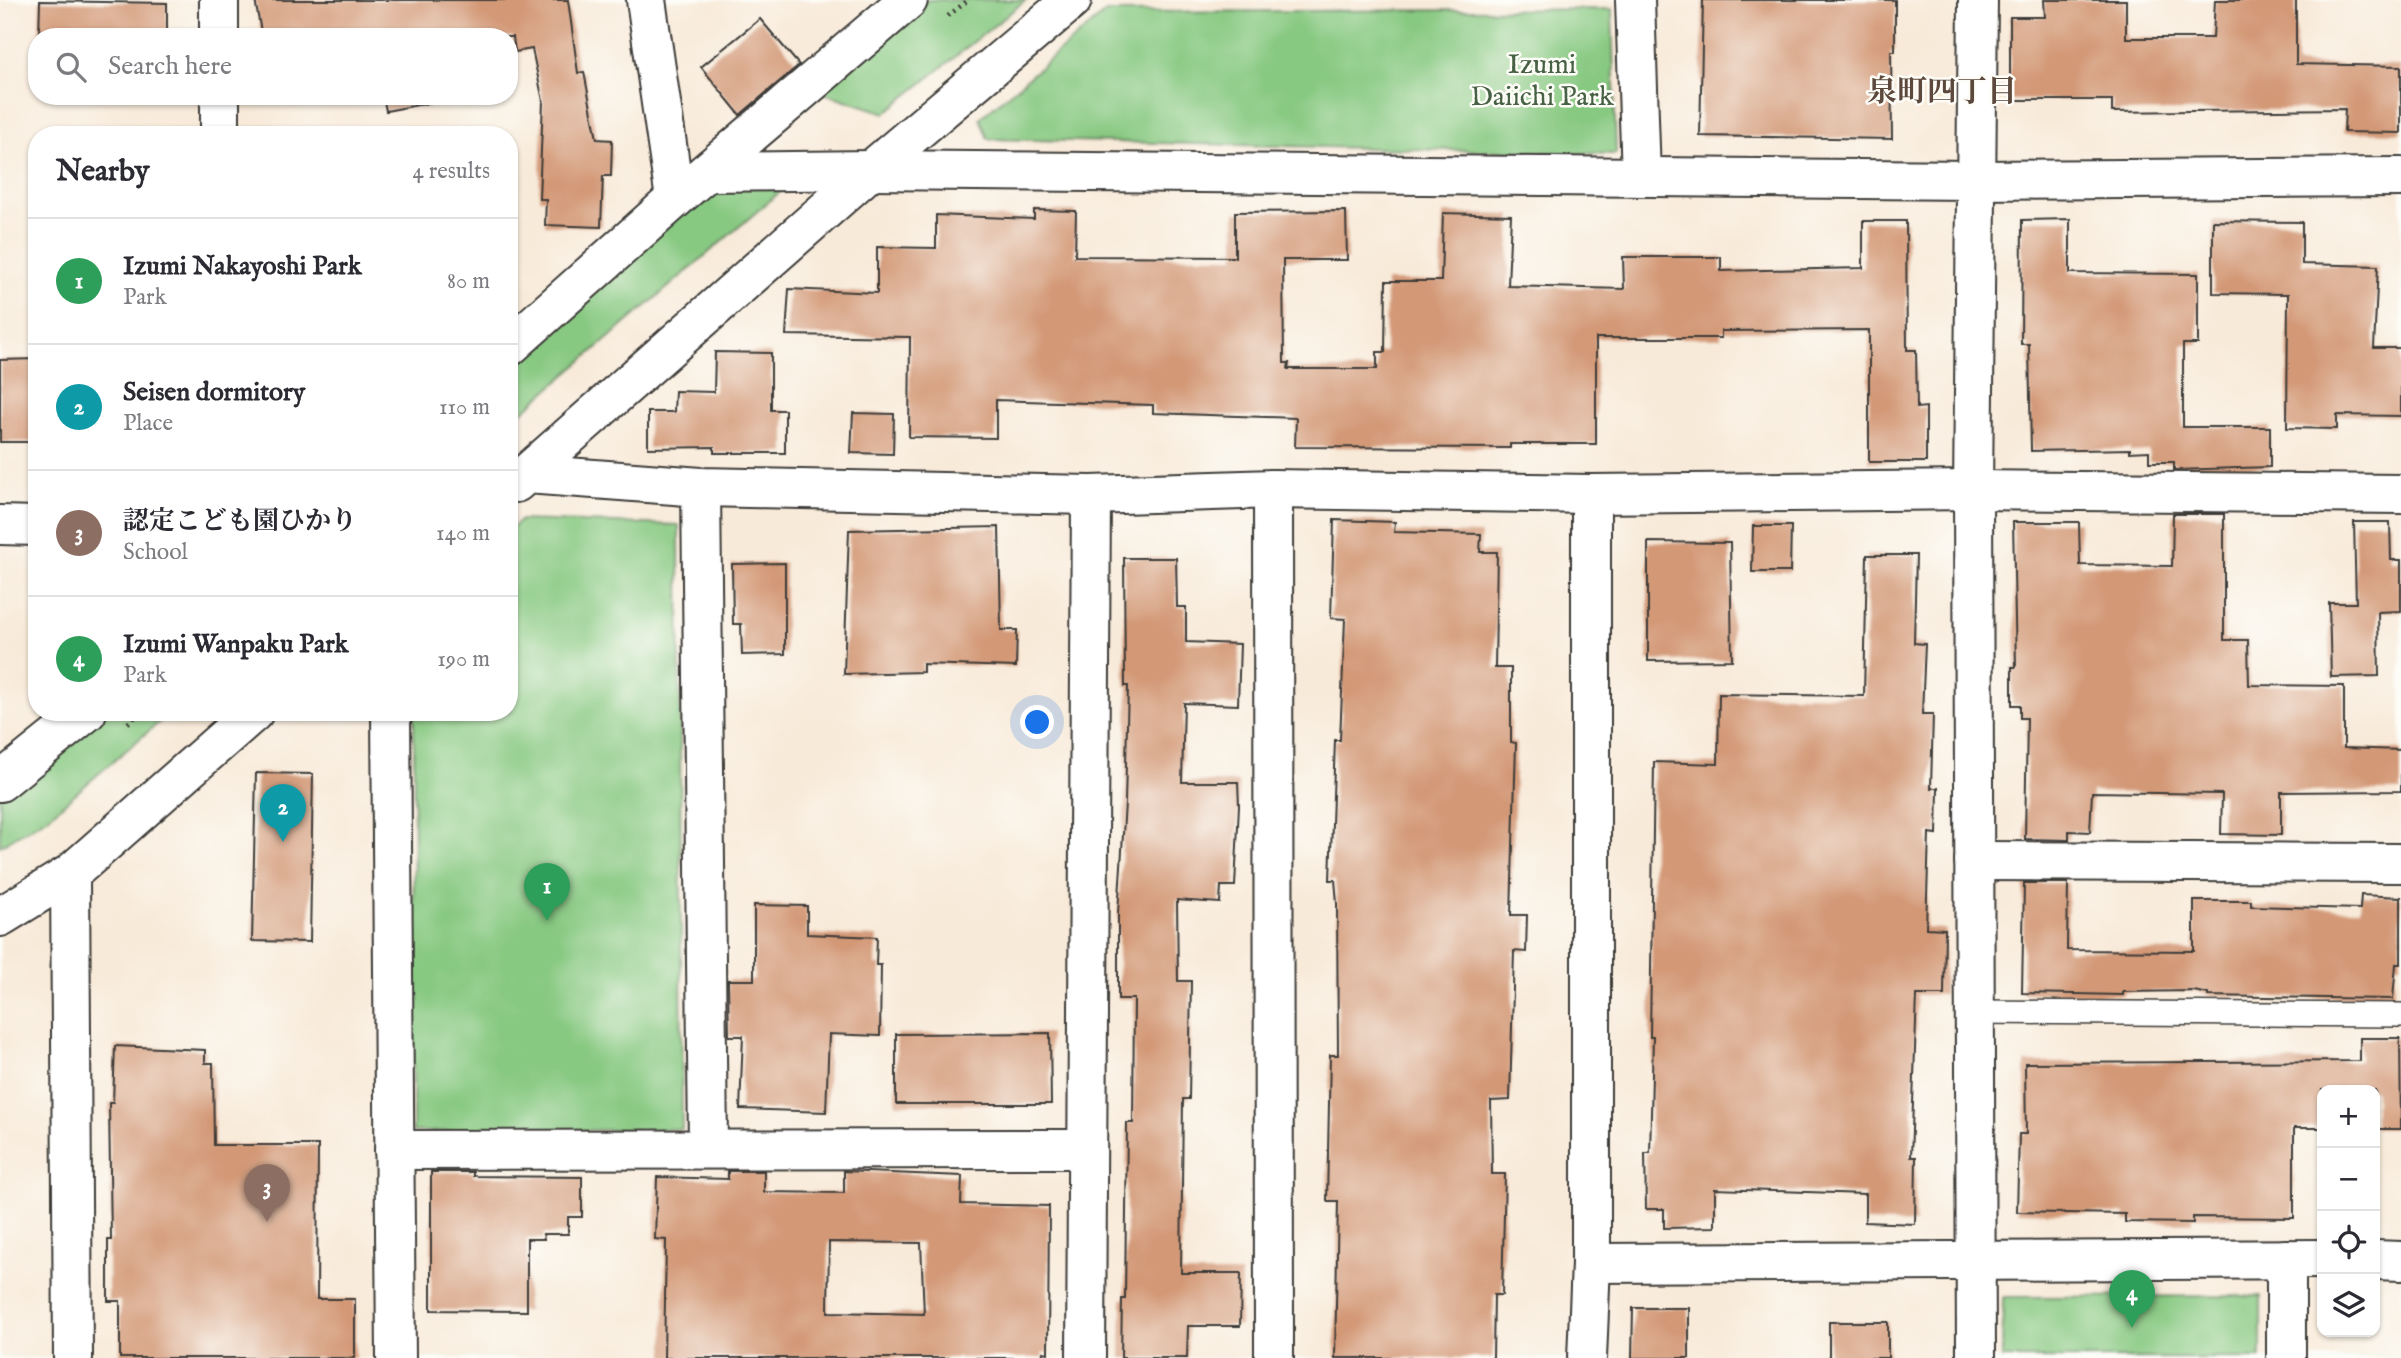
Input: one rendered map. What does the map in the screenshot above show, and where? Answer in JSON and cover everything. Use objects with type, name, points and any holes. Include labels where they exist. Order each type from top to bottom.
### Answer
[{"type":"street","points":[[219,0],[219,28]]},
{"type":"street","points":[[646,0],[676,199]]},
{"type":"street","points":[[518,339],[908,0]]},
{"type":"street","points":[[518,482],[871,170],[1072,0]]},
{"type":"street","points":[[1635,0],[1641,177]]},
{"type":"street","points":[[1976,1358],[1973,491],[1978,0]]},
{"type":"street","points":[[220,105],[220,126]]},
{"type":"street","points":[[707,172],[871,170],[1975,180],[2401,177]]},
{"type":"street","points":[[518,482],[1091,495],[1273,489],[1591,494],[1973,491],[2401,494]]},
{"type":"street","points":[[701,487],[708,1147]]},
{"type":"street","points":[[1273,489],[1274,1358]]},
{"type":"street","points":[[1587,1358],[1591,1263],[1591,494]]},
{"type":"street","points":[[1086,1358],[1091,495]]},
{"type":"street","points":[[0,525],[28,526]]},
{"type":"street","points":[[0,782],[77,721]]},
{"type":"street","points":[[0,917],[70,874],[244,721]]},
{"type":"street","points":[[391,721],[396,1358]]},
{"type":"street","points":[[1974,861],[2401,863]]},
{"type":"street","points":[[70,874],[74,1358]]},
{"type":"street","points":[[394,1150],[708,1147],[1086,1149]]},
{"type":"street","points":[[1591,1263],[1977,1263],[2304,1259],[2286,1358]]},
{"type":"street","points":[[2380,1260],[2401,1261]]},
{"type":"lane","points":[[1975,1012],[2401,1015]]},
{"type":"green space","points":[[928,0],[1026,0],[885,113],[821,92]]},
{"type":"green space","name":"Izumi Daiichi Park","points":[[1612,9],[1616,154],[988,139],[980,118],[1106,12]]},
{"type":"green space","points":[[712,183],[788,185],[518,415],[518,353]]},
{"type":"green space","points":[[521,520],[679,525],[682,1129],[413,1132],[414,721],[518,721],[518,522]]},
{"type":"green space","points":[[91,721],[160,721],[48,817],[0,846],[0,794]]},
{"type":"green space","points":[[2261,1296],[2261,1358],[2002,1358],[2003,1297]]},
{"type":"building","points":[[255,0],[568,0],[578,73],[584,72],[597,139],[612,140],[611,176],[603,176],[601,227],[545,225],[546,199],[539,199],[543,101],[532,49],[518,51],[518,28],[260,28]]},
{"type":"building","points":[[1703,0],[1895,0],[1895,51],[1891,51],[1892,139],[1700,136]]},
{"type":"building","points":[[2044,0],[2126,0],[2126,38],[2213,38],[2215,0],[2296,0],[2296,64],[2401,66],[2401,133],[2344,132],[2345,109],[2112,112],[2112,100],[2010,100],[2010,17],[2045,17]]},
{"type":"building","points":[[40,1],[167,3],[167,28],[39,28]]},
{"type":"building","points":[[760,19],[799,65],[740,115],[701,67]]},
{"type":"building","points":[[385,105],[418,105],[386,111]]},
{"type":"building","points":[[1034,210],[1076,211],[1075,256],[1235,257],[1235,212],[1346,211],[1347,260],[1283,260],[1284,363],[1289,363],[1288,369],[1377,369],[1377,352],[1385,352],[1386,281],[1441,281],[1443,213],[1511,215],[1508,286],[1624,289],[1623,257],[1721,257],[1721,271],[1863,268],[1863,221],[1906,221],[1907,350],[1916,350],[1917,408],[1926,407],[1926,462],[1869,462],[1869,330],[1721,331],[1721,338],[1596,338],[1596,444],[1510,444],[1510,448],[1295,447],[1296,418],[1153,413],[1153,405],[996,400],[996,438],[909,437],[910,337],[786,335],[789,289],[877,293],[877,247],[936,248],[936,215],[1034,219]]},
{"type":"building","points":[[2070,219],[2070,273],[2198,274],[2198,344],[2183,344],[2183,427],[2270,427],[2270,467],[2174,470],[2174,462],[2149,462],[2149,451],[2031,451],[2029,344],[2021,344],[2022,220]]},
{"type":"building","points":[[2213,221],[2302,222],[2302,264],[2378,266],[2374,348],[2401,348],[2401,416],[2337,415],[2337,429],[2287,428],[2288,294],[2213,293]]},
{"type":"building","points":[[715,352],[771,353],[771,410],[785,410],[785,453],[714,453],[714,447],[648,448],[648,412],[674,412],[675,391],[714,392]]},
{"type":"building","points":[[28,359],[28,442],[0,442],[0,360]]},
{"type":"building","points":[[853,413],[894,414],[893,454],[851,453]]},
{"type":"building","points":[[2173,514],[2224,514],[2224,640],[2248,640],[2249,685],[2344,686],[2344,748],[2401,750],[2401,791],[2281,792],[2281,835],[2221,834],[2222,794],[2092,792],[2090,832],[2069,831],[2069,840],[2025,839],[2027,718],[2020,718],[2020,705],[2012,705],[2012,667],[2016,667],[2013,522],[2079,522],[2080,565],[2172,566]]},
{"type":"building","points":[[1334,520],[1395,522],[1394,532],[1481,534],[1480,552],[1497,552],[1495,668],[1511,668],[1511,742],[1516,743],[1511,915],[1527,915],[1526,952],[1514,951],[1510,1100],[1491,1101],[1492,1174],[1505,1174],[1502,1295],[1494,1295],[1493,1358],[1335,1358],[1338,1201],[1327,1201],[1330,1055],[1338,1055],[1337,903],[1335,880],[1330,880],[1335,740],[1340,740],[1345,619],[1331,618]]},
{"type":"building","points":[[2354,522],[2390,522],[2391,560],[2401,560],[2401,611],[2378,612],[2379,676],[2331,677],[2329,603],[2356,603]]},
{"type":"building","points":[[1753,526],[1791,526],[1790,572],[1752,572]]},
{"type":"building","points":[[999,527],[1001,630],[1017,630],[1016,667],[923,664],[923,672],[844,674],[849,530]]},
{"type":"building","points":[[1648,542],[1730,543],[1732,660],[1648,661]]},
{"type":"building","points":[[1867,555],[1916,555],[1914,643],[1925,644],[1922,714],[1933,714],[1931,788],[1938,788],[1937,834],[1929,833],[1926,928],[1945,929],[1944,995],[1917,995],[1911,1157],[1916,1157],[1915,1224],[1865,1222],[1865,1194],[1715,1189],[1715,1227],[1664,1228],[1664,1209],[1646,1209],[1645,1153],[1650,1153],[1653,1037],[1650,1037],[1654,762],[1718,764],[1719,694],[1864,696]]},
{"type":"building","points":[[1124,558],[1176,558],[1177,607],[1186,607],[1186,642],[1240,644],[1238,705],[1184,703],[1182,782],[1238,782],[1239,806],[1235,886],[1221,886],[1220,903],[1177,900],[1178,981],[1191,981],[1189,1099],[1183,1099],[1181,1273],[1241,1273],[1240,1326],[1188,1326],[1187,1358],[1121,1358],[1122,1299],[1125,1299],[1127,1123],[1133,1123],[1134,999],[1118,999],[1118,913],[1125,803],[1128,686],[1125,686]]},
{"type":"building","points":[[785,563],[785,654],[742,655],[741,624],[733,624],[732,564]]},
{"type":"building","points":[[256,773],[313,774],[310,942],[252,941]]},
{"type":"building","points":[[2024,883],[2068,883],[2067,950],[2194,951],[2194,901],[2251,901],[2251,906],[2360,909],[2361,895],[2401,897],[2401,964],[2396,964],[2393,999],[2208,996],[2194,991],[2123,992],[2123,995],[2022,993]]},
{"type":"building","points":[[754,905],[807,906],[807,934],[877,937],[876,965],[881,965],[880,1036],[829,1034],[826,1112],[740,1109],[743,1036],[729,1036],[728,980],[754,980]]},
{"type":"building","points":[[1050,1033],[1051,1104],[896,1104],[896,1034]]},
{"type":"building","points":[[2360,1038],[2400,1038],[2401,1129],[2380,1129],[2380,1085],[2317,1085],[2317,1128],[2294,1128],[2294,1218],[2193,1217],[2193,1223],[2125,1222],[2125,1214],[2017,1212],[2019,1134],[2026,1134],[2025,1063],[2360,1061]]},
{"type":"building","points":[[115,1046],[205,1050],[205,1063],[213,1063],[214,1145],[318,1145],[317,1299],[355,1299],[355,1358],[120,1358],[120,1301],[108,1301],[108,1240],[111,1240],[109,1103],[113,1103]]},
{"type":"building","points":[[728,1171],[764,1171],[764,1192],[844,1193],[844,1171],[962,1176],[961,1204],[1049,1206],[1048,1353],[1043,1352],[1042,1358],[664,1358],[666,1240],[655,1239],[657,1177],[728,1179]],"holes":[[[829,1242],[921,1243],[924,1314],[828,1312]]]},
{"type":"building","points":[[431,1172],[473,1172],[473,1176],[582,1177],[582,1217],[568,1217],[568,1234],[543,1234],[544,1239],[527,1239],[527,1311],[431,1310]]},
{"type":"building","points":[[1633,1308],[1689,1308],[1689,1358],[1632,1358]]},
{"type":"building","points":[[1829,1322],[1888,1322],[1888,1358],[1829,1358]]},
{"type":"place","name":"Seisen dormitory","points":[[283,842]]},
{"type":"place","name":"Izumi Nakayoshi Park","points":[[547,921]]},
{"type":"place","name":"認定こども園ひかり","points":[[267,1222]]},
{"type":"place","name":"Izumi Wanpaku Park","points":[[2132,1328]]},
{"type":"district","name":"泉町四丁目","points":[[1942,93]]}]
